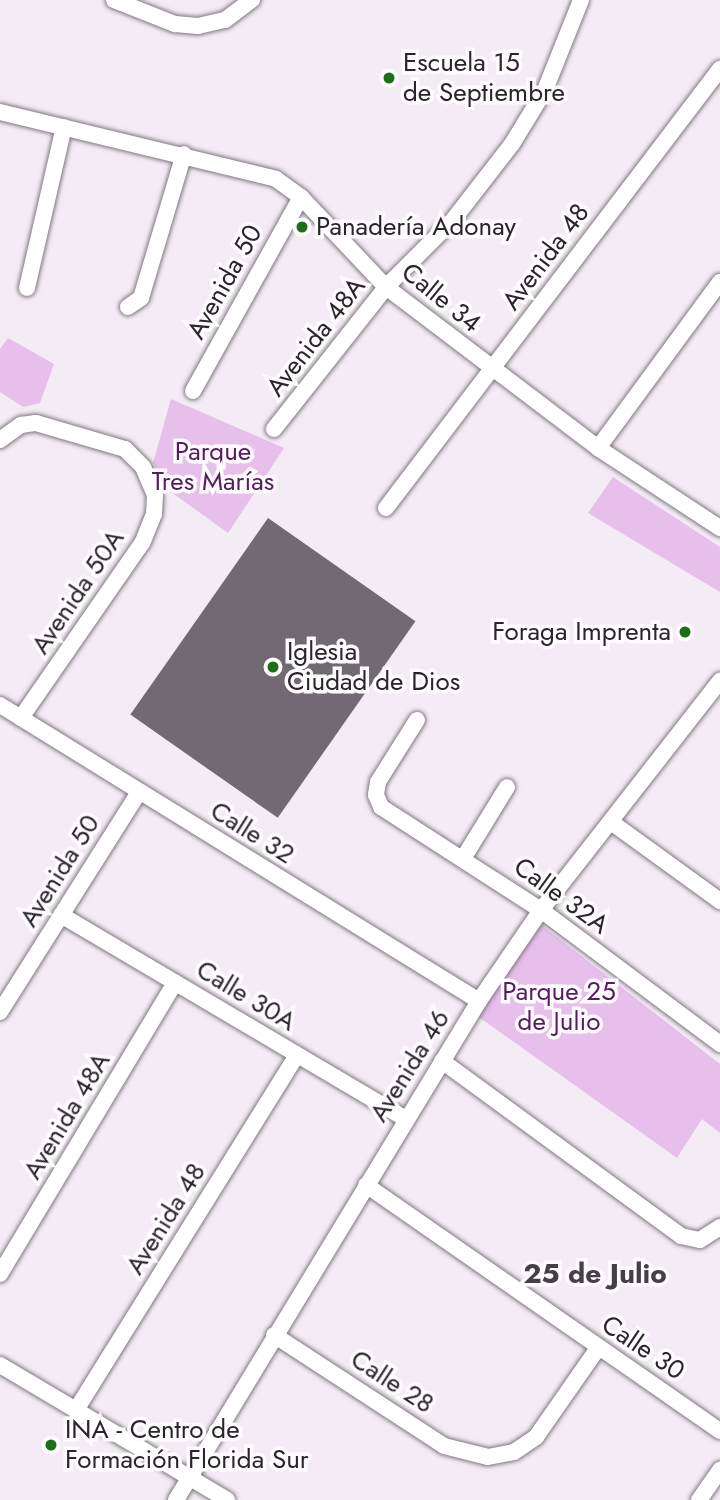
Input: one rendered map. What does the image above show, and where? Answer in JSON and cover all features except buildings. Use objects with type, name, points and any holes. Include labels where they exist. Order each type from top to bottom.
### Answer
[{"type":"street","points":[[114,0],[176,24],[211,25],[237,14],[252,0]]},
{"type":"street","name":"Avenida 48A","points":[[274,429],[386,287],[453,220],[512,144],[545,90],[581,0]]},
{"type":"street","name":"Avenida 48","points":[[386,508],[720,69]]},
{"type":"street","name":"Calle 34","points":[[0,112],[271,177],[301,197],[386,287],[491,369],[598,448],[717,520]]},
{"type":"street","points":[[27,288],[64,127]]},
{"type":"street","points":[[128,307],[141,298],[184,154]]},
{"type":"street","name":"Avenida 50","points":[[193,391],[301,197]]},
{"type":"street","points":[[598,448],[720,282]]},
{"type":"street","name":"Avenida 50A","points":[[0,440],[15,428],[36,423],[125,449],[143,467],[153,486],[154,514],[142,543],[21,718]]},
{"type":"street","name":"Avenida 46","points":[[176,1500],[193,1478],[274,1335],[479,1001],[541,910],[720,681]]},
{"type":"street","name":"Calle 32","points":[[0,705],[479,1001]]},
{"type":"street","name":"Calle 32A","points":[[417,720],[375,791],[381,807],[464,857],[541,910],[720,1044]]},
{"type":"street","points":[[464,857],[507,787]]},
{"type":"street","name":"Avenida 50","points":[[0,1013],[139,792]]},
{"type":"street","points":[[611,822],[720,901]]},
{"type":"street","name":"Calle 30A","points":[[61,915],[406,1119]]},
{"type":"street","name":"Avenida 48A","points":[[0,1274],[175,983]]},
{"type":"street","name":"Avenida 48","points":[[76,1409],[297,1055]]},
{"type":"street","points":[[442,1061],[674,1231],[700,1240],[720,1227]]},
{"type":"street","name":"Calle 30","points":[[366,1185],[720,1431]]},
{"type":"street","name":"Calle 28","points":[[274,1335],[444,1446],[460,1453],[488,1457],[514,1452],[536,1437],[598,1348]]},
{"type":"street","points":[[0,1365],[227,1500]]},
{"type":"street","points":[[699,1500],[720,1470]]},
{"type":"green space","points":[[8,338],[54,364],[40,403],[23,407],[0,392],[0,349]]},
{"type":"green space","name":"Parque Tres Marías","points":[[171,399],[284,448],[228,533],[167,489],[153,463]]},
{"type":"green space","points":[[613,477],[720,547],[720,592],[588,513]]},
{"type":"green space","name":"Parque 25 de Julio","points":[[539,923],[720,1064],[720,1133],[702,1119],[677,1158],[476,1015]]},
{"type":"place","name":"Escuela 15 de Septiembre","points":[[389,78]]},
{"type":"place","name":"Panadería Adonay","points":[[302,227]]},
{"type":"place","name":"Foraga Imprenta","points":[[685,632]]},
{"type":"place","name":"Iglesia Ciudad de Dios","points":[[273,667]]},
{"type":"place","name":"INA - Centro de Formación Florida Sur","points":[[51,1445]]},
{"type":"district","name":"25 de Julio","points":[[595,1274]]}]
